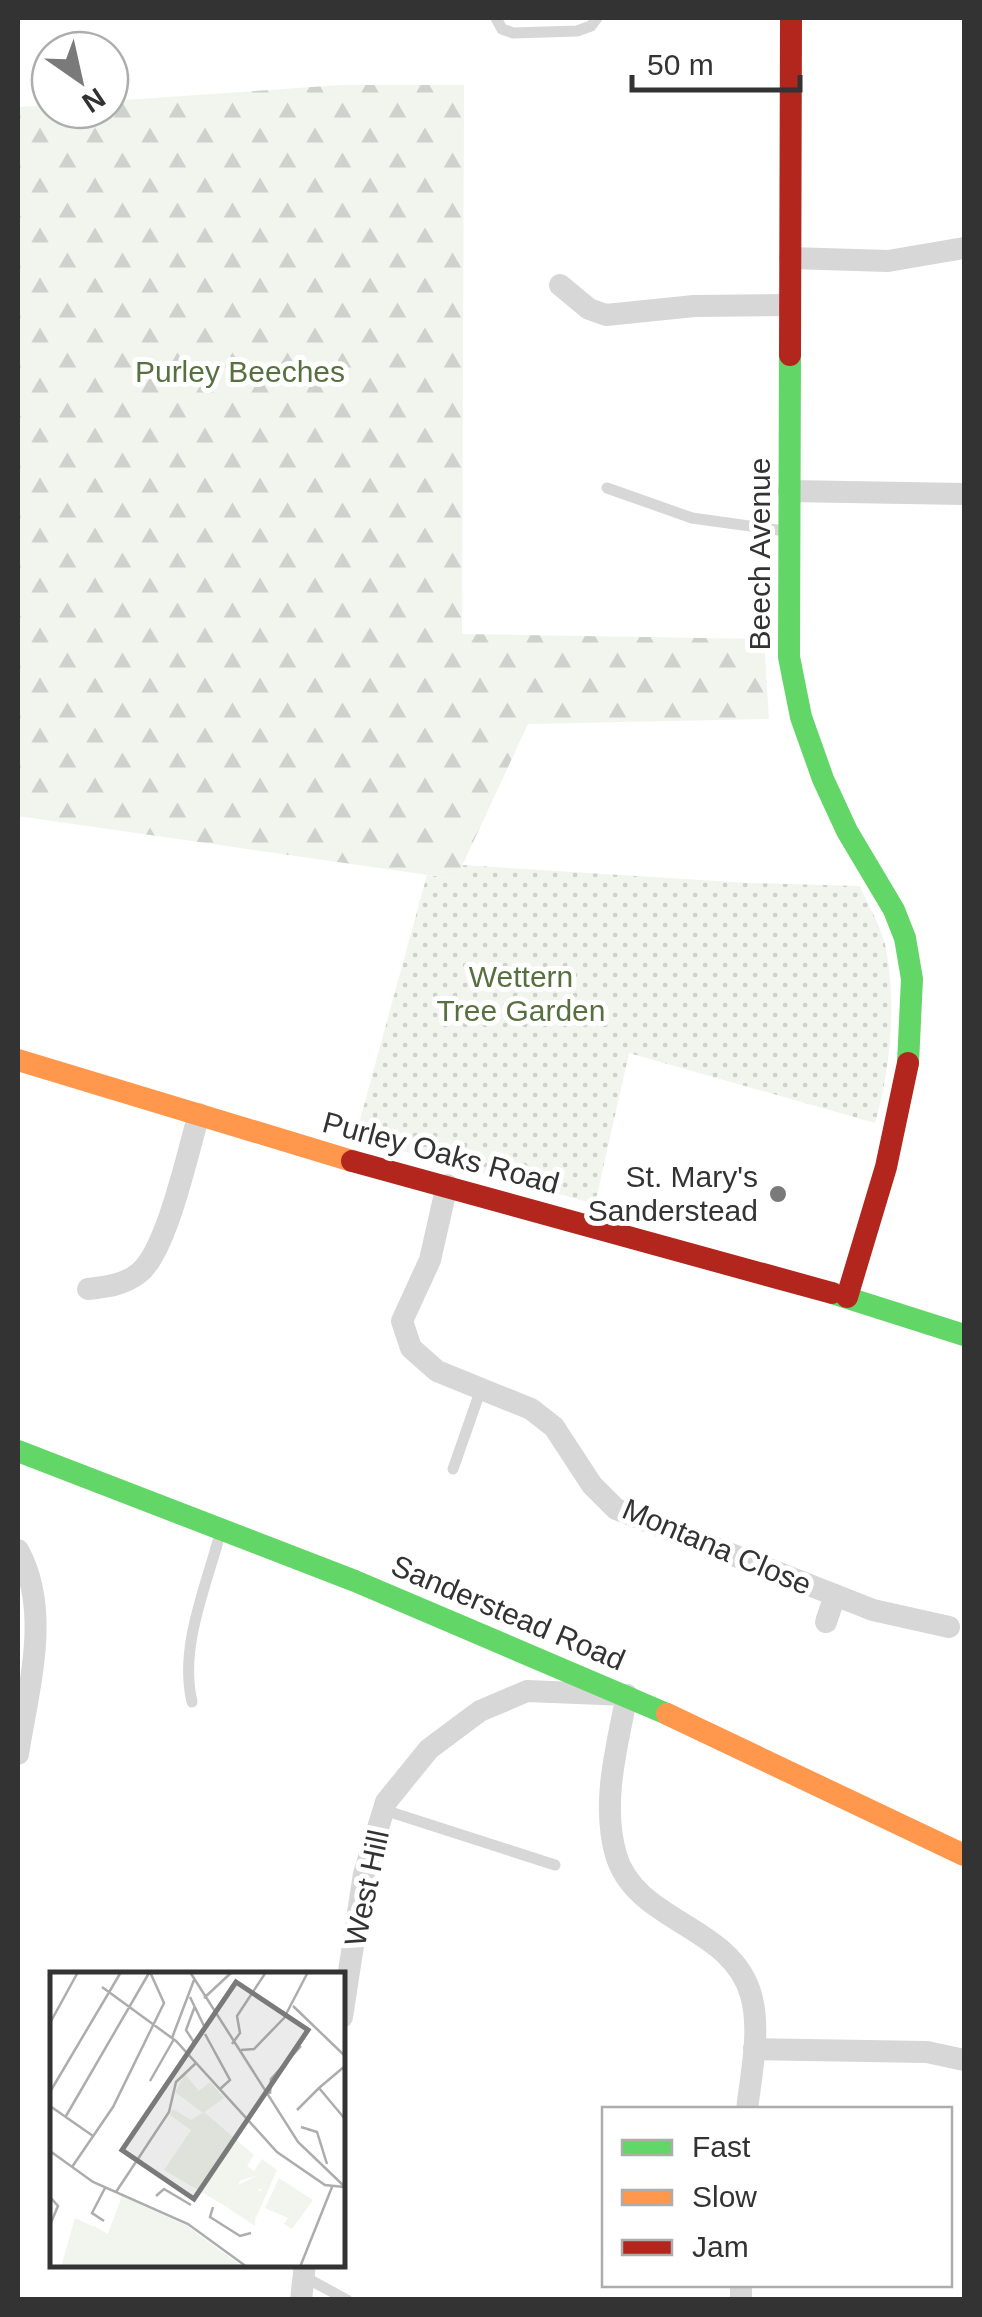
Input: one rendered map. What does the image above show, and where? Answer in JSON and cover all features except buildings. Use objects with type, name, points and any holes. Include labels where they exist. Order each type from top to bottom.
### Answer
[{"type":"street","name":"Beech Avenue","points":[[791,18],[788,658],[803,726],[847,829],[905,938],[911,987],[912,1044],[899,1114],[847,1297]]},
{"type":"street","points":[[790,258],[888,261],[964,248]]},
{"type":"street","points":[[560,285],[589,310],[606,315],[694,306],[789,304]]},
{"type":"street","points":[[789,491],[964,494]]},
{"type":"street","name":"Purley Oaks Road","points":[[18,1060],[314,1150],[847,1297],[964,1335]]},
{"type":"street","points":[[88,1290],[116,1286],[140,1273],[157,1251],[199,1114]]},
{"type":"street","name":"Montana Close","points":[[447,1185],[430,1260],[402,1321],[411,1348],[437,1371],[531,1409],[554,1427],[592,1486],[616,1508],[872,1610],[949,1627]]},
{"type":"street","name":"Sanderstead Road","points":[[18,1450],[355,1581],[627,1695],[964,1855]]},
{"type":"street","points":[[18,1550],[28,1569],[37,1626],[18,1754]]},
{"type":"street","name":"Montana Close","points":[[826,1622],[835,1595]]},
{"type":"street","name":"West Hill","points":[[345,1998],[364,1874],[386,1802],[429,1750],[480,1711],[527,1691],[627,1695]]},
{"type":"street","points":[[627,1695],[612,1778],[611,1820],[616,1857],[634,1887],[669,1915],[715,1943],[738,1966],[752,1996],[754,2049],[747,2107]]},
{"type":"street","points":[[754,2049],[927,2052],[964,2060]]},
{"type":"lane","points":[[496,18],[502,29],[512,34],[577,31],[591,26],[597,18]]},
{"type":"lane","points":[[607,488],[692,518],[789,532]]},
{"type":"lane","points":[[453,1468],[481,1389]]},
{"type":"lane","points":[[192,1702],[188,1684],[191,1640],[222,1530]]},
{"type":"lane","points":[[384,1810],[555,1864]]},
{"type":"lane","points":[[303,2280],[347,2300]]},
{"type":"green space","name":"Purley Beeches","points":[[341,85],[464,85],[462,634],[764,639],[769,719],[528,724],[456,879],[18,816],[18,107],[30,106],[30,130],[130,130],[130,100]]},
{"type":"green space","name":"Wettern Tree Garden","points":[[462,865],[860,886],[885,944],[891,988],[888,1057],[875,1123],[629,1053],[595,1204],[355,1138],[427,875],[456,879]]},
{"type":"traffic: fast","points":[[790,355],[789,657],[801,717],[823,779],[847,831],[894,910],[905,938],[912,979],[908,1063]]},
{"type":"traffic: fast","points":[[832,1293],[964,1335]]},
{"type":"traffic: fast","points":[[18,1451],[355,1581],[667,1714]]},
{"type":"traffic: slow","points":[[18,1060],[352,1161]]},
{"type":"traffic: slow","points":[[667,1714],[964,1855]]},
{"type":"traffic: jam","points":[[790,355],[791,18]]},
{"type":"traffic: jam","points":[[847,1297],[886,1167],[908,1063]]},
{"type":"traffic: jam","points":[[352,1161],[832,1293]]},
{"type":"place","name":"St. Mary's Sanderstead","points":[[778,1194]]}]
